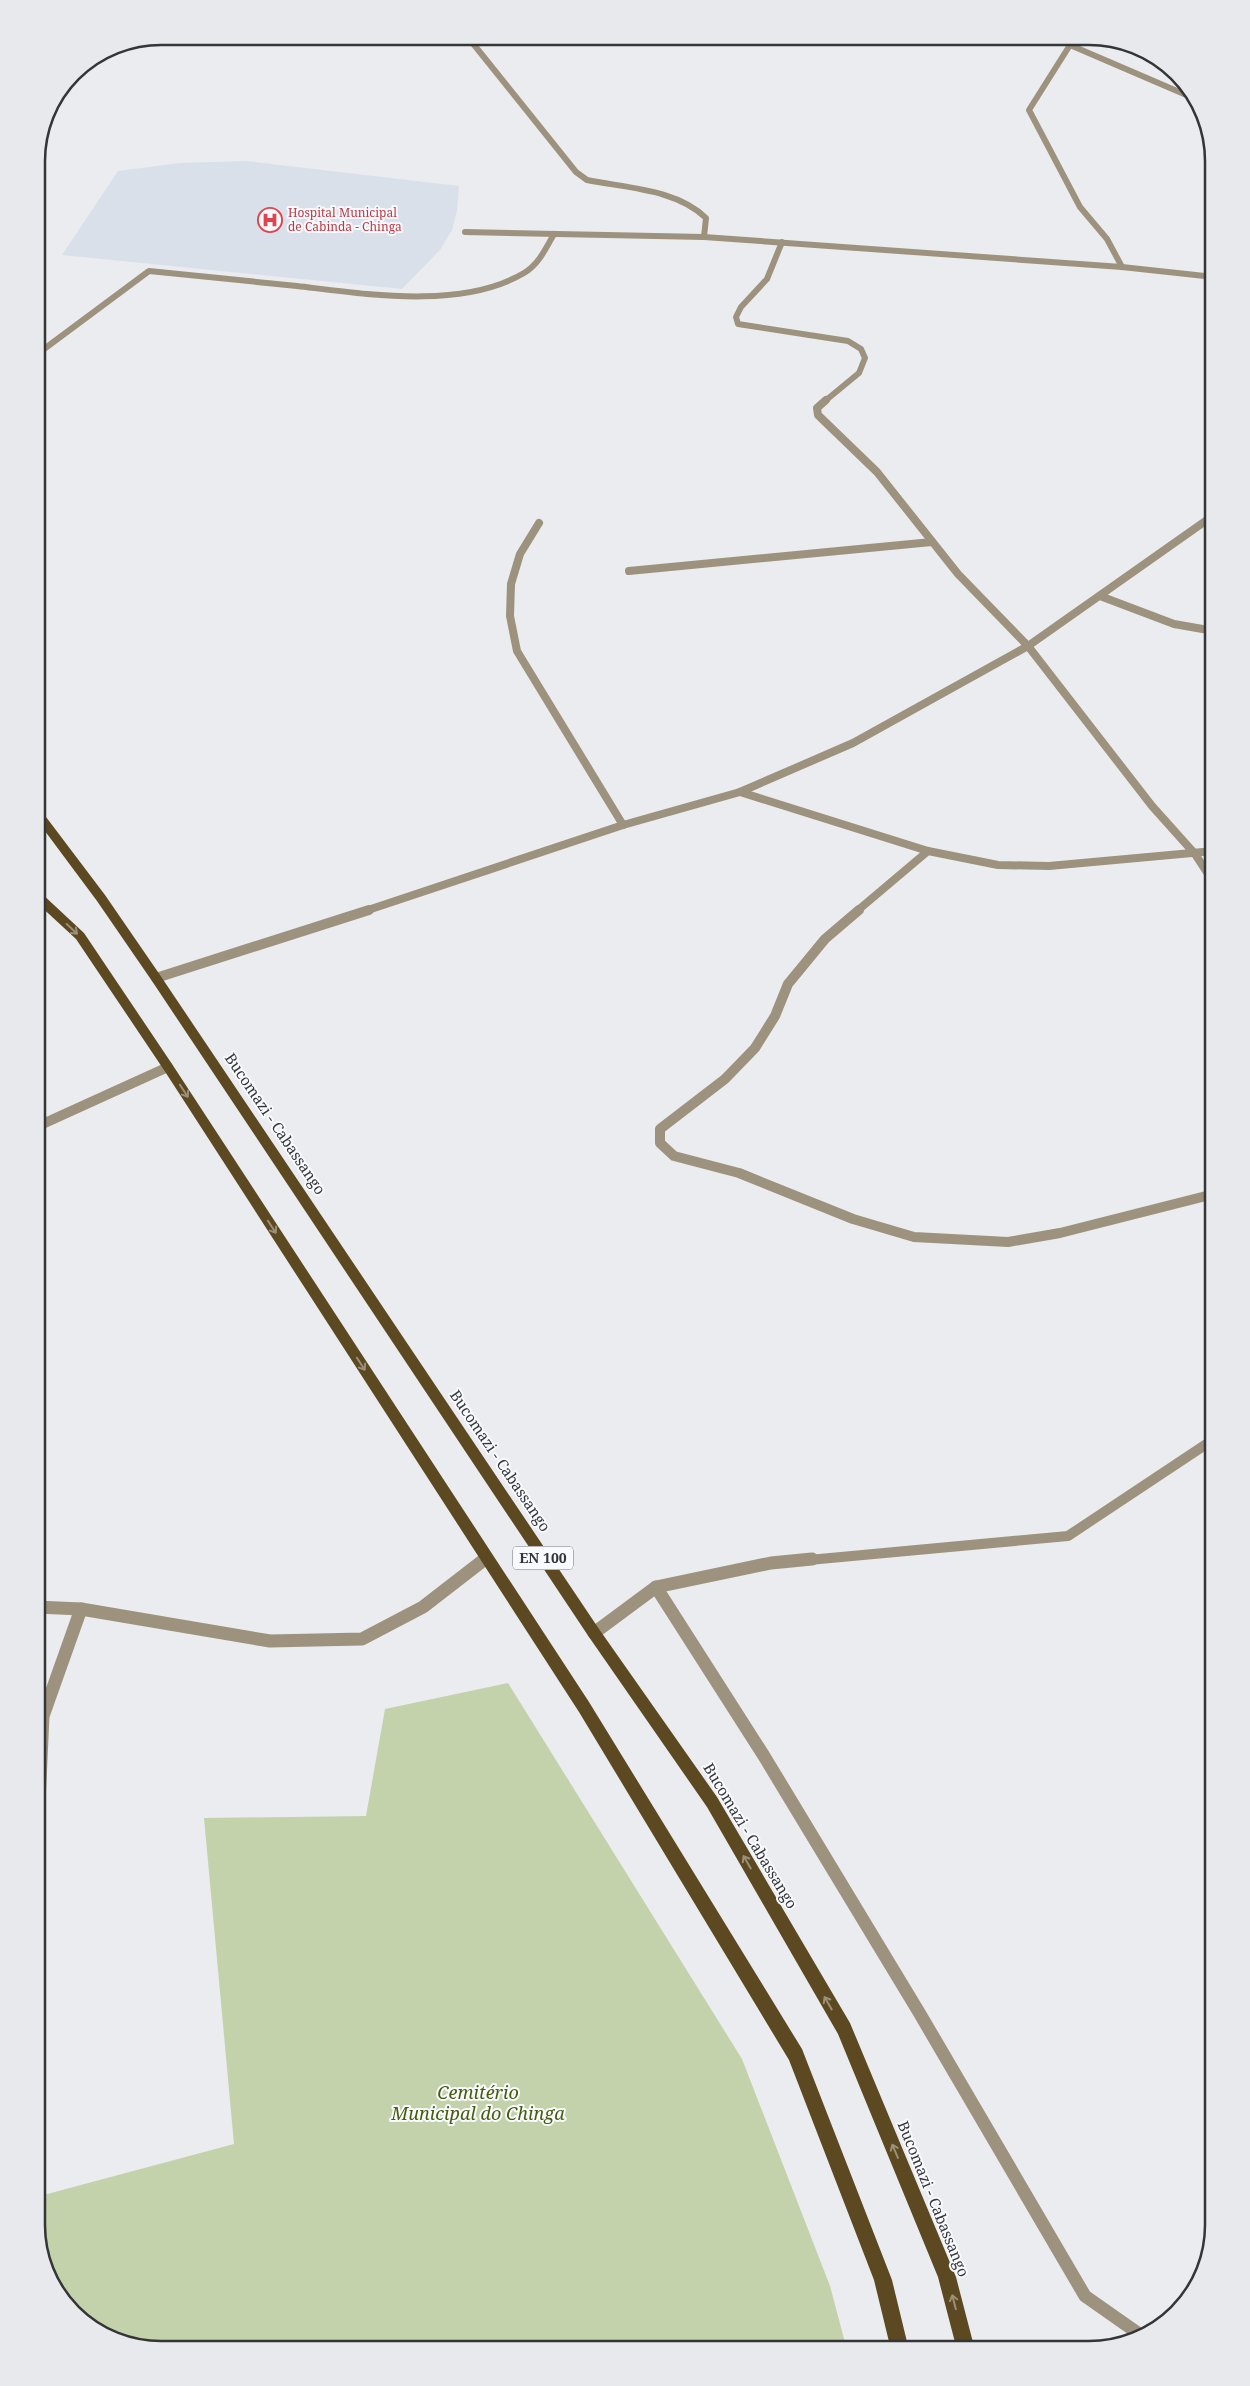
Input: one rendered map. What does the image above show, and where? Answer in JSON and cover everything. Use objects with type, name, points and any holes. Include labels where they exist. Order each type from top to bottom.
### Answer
[{"type":"main road","name":"Bucomazi - Cabassango","points":[[45,823],[96,890],[156,978],[594,1633],[712,1802],[844,2029],[948,2277],[964,2341]]},
{"type":"main road","name":"EN 100","points":[[45,903],[80,936],[168,1067],[584,1707],[796,2055],[883,2280],[898,2341]]},
{"type":"street","points":[[474,45],[576,172],[587,180],[674,196],[696,208],[706,218],[704,237]]},
{"type":"street","points":[[1122,267],[1106,239],[1080,208],[1029,110],[1070,45],[1182,93]]},
{"type":"street","points":[[465,232],[704,237],[1122,267],[1205,276]]},
{"type":"street","points":[[45,348],[149,271],[397,297],[426,297],[482,288],[526,272],[540,257],[554,234]]},
{"type":"street","points":[[782,242],[767,279],[742,307],[736,318],[738,324],[848,341],[861,349],[865,358],[859,373],[817,408],[818,415],[877,472],[958,574],[1028,646],[1152,806],[1195,854],[1205,869]]},
{"type":"street","points":[[156,978],[467,879],[623,825],[740,792],[853,743],[1028,646],[1205,521]]},
{"type":"street","points":[[539,523],[524,543],[513,574],[509,600],[510,621],[517,651],[623,825]]},
{"type":"street","points":[[629,572],[932,542]]},
{"type":"street","points":[[1100,596],[1174,624],[1205,629]]},
{"type":"street","points":[[740,792],[928,851],[998,865],[1049,866],[1205,852]]},
{"type":"street","points":[[928,851],[825,939],[788,984],[775,1016],[755,1048],[725,1079],[660,1129],[660,1143],[674,1156],[738,1173],[853,1219],[914,1237],[1008,1242],[1060,1233],[1205,1196]]},
{"type":"street","points":[[45,1123],[168,1067]]},
{"type":"street","points":[[594,1633],[656,1587],[771,1563],[1068,1536],[1205,1445]]},
{"type":"street","points":[[45,1607],[81,1609],[270,1641],[362,1639],[423,1607],[487,1558]]},
{"type":"street","points":[[656,1587],[769,1765],[905,1989],[1085,2296],[1135,2331]]},
{"type":"street","points":[[45,1713],[81,1609]]},
{"type":"shaded area","name":"Hospital Municipal de Cabinda - Chinga","points":[[246,161],[459,186],[457,211],[452,230],[440,250],[402,289],[62,255],[118,171],[180,163]]},
{"type":"green space","name":"Cemitério Municipal do Chinga","points":[[508,1683],[742,2059],[830,2286],[845,2341],[153,2341],[138,2339],[110,2329],[85,2312],[65,2289],[54,2269],[47,2248],[45,2195],[234,2144],[204,1818],[366,1816],[385,1709]]},
{"type":"place","name":"Hospital Municipal de Cabinda - Chinga","points":[[270,220]]}]
